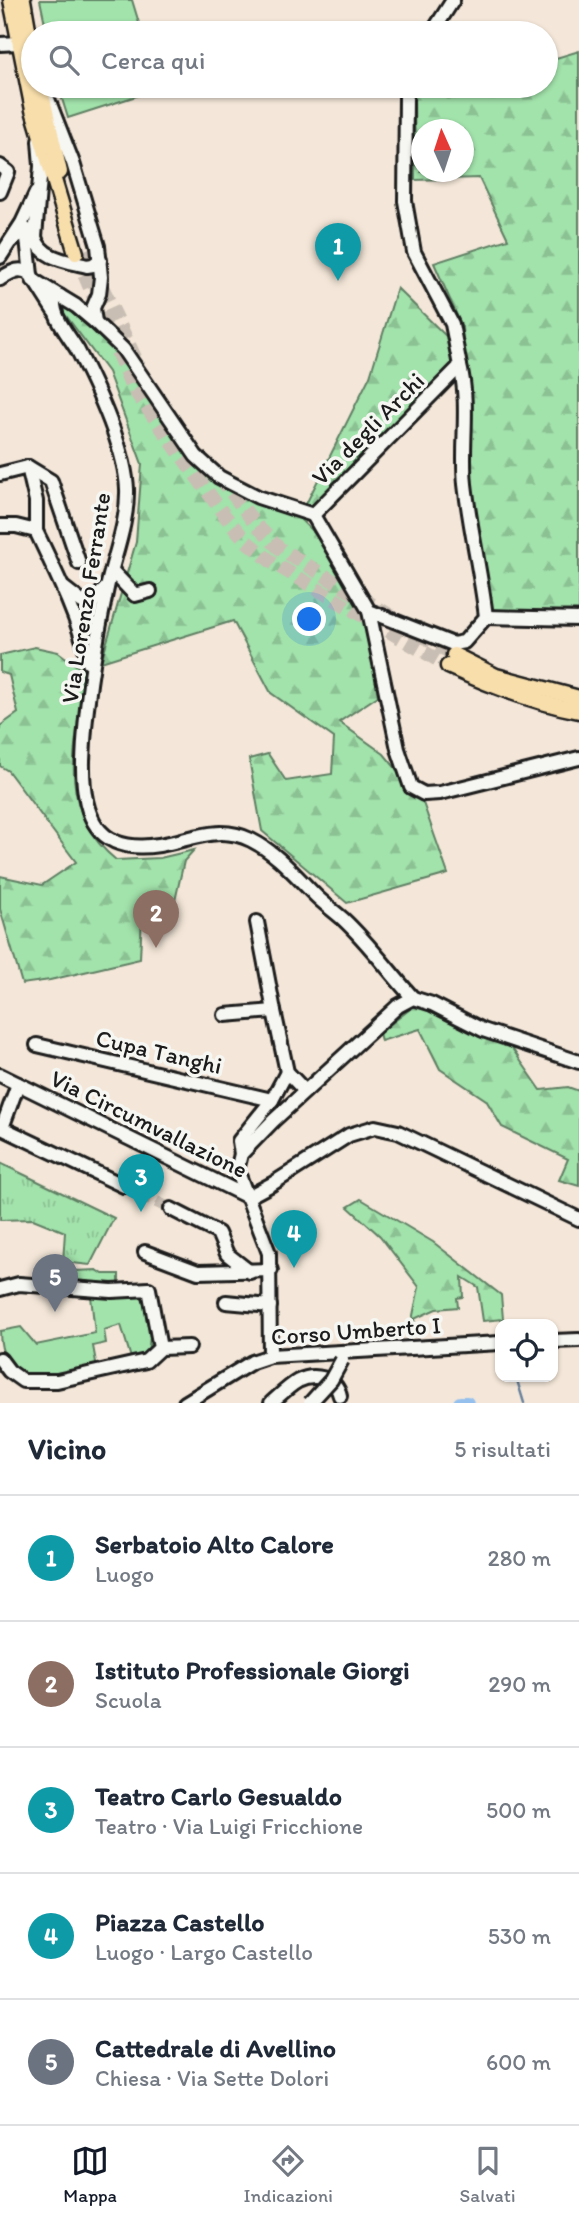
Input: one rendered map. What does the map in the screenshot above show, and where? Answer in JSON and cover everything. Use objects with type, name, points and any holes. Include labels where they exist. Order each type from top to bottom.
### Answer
[{"type":"main road","points":[[11,0],[21,52]]},
{"type":"main road","points":[[23,0],[27,21]]},
{"type":"main road","points":[[31,98],[39,134],[80,252],[44,98]]},
{"type":"main road","points":[[579,698],[451,661],[495,688],[556,707],[579,711]]},
{"type":"street","points":[[440,21],[453,0]]},
{"type":"street","points":[[0,44],[19,43]]},
{"type":"street","points":[[46,98],[73,163],[100,260],[100,287],[93,314],[95,322]]},
{"type":"street","name":"Via degli Archi","points":[[32,277],[76,306],[123,349],[196,456],[219,477],[258,497],[313,515],[460,366],[452,324],[414,252],[405,201],[406,98]]},
{"type":"street","points":[[39,134],[41,166],[35,237],[41,249],[58,258],[87,266],[100,260]]},
{"type":"street","points":[[0,166],[8,172],[0,192]]},
{"type":"street","points":[[1,254],[11,241],[38,190]]},
{"type":"street","points":[[11,241],[25,228],[28,231],[32,277]]},
{"type":"street","points":[[28,248],[38,258],[90,275],[100,287]]},
{"type":"street","points":[[0,279],[18,270],[24,270],[32,277]]},
{"type":"street","name":"Via Lorenzo Ferrante","points":[[32,277],[78,351],[117,440],[127,488],[126,507],[91,670],[83,762],[89,813],[95,827],[109,840],[127,846],[158,846],[212,832],[226,832],[250,839],[275,855],[318,898],[344,919],[413,998]]},
{"type":"street","points":[[54,312],[54,299],[60,296]]},
{"type":"street","points":[[76,306],[88,306],[95,302]]},
{"type":"street","points":[[369,611],[453,644],[464,642],[485,617],[465,482],[465,386],[460,366]]},
{"type":"street","points":[[27,467],[36,501],[36,531],[84,642],[91,670]]},
{"type":"street","points":[[0,474],[27,467],[51,481],[79,563]]},
{"type":"street","points":[[313,515],[369,611],[398,749],[411,787],[424,794],[440,793],[579,758]]},
{"type":"street","points":[[0,526],[16,526],[36,531]]},
{"type":"street","points":[[111,571],[135,595],[150,591]]},
{"type":"street","points":[[61,585],[82,602],[91,603],[108,586]]},
{"type":"street","points":[[485,617],[579,619]]},
{"type":"street","points":[[257,922],[287,1072],[305,1091]]},
{"type":"street","points":[[241,1154],[398,1006],[413,998],[432,1004],[483,1030],[579,1062]]},
{"type":"street","points":[[225,1015],[274,1010]]},
{"type":"street","name":"Cupa Tanghi","points":[[37,1045],[272,1100]]},
{"type":"street","points":[[270,1356],[271,1270],[266,1244],[237,1170],[241,1154],[239,1142],[272,1100],[287,1072]]},
{"type":"street","name":"Via Circumvallazione","points":[[0,1075],[248,1197],[349,1135],[375,1127],[398,1132],[579,1219]]},
{"type":"street","points":[[18,1084],[2,1128],[124,1186]]},
{"type":"street","points":[[171,1209],[218,1233],[227,1254],[250,1272]]},
{"type":"street","points":[[145,1252],[198,1272],[271,1270]]},
{"type":"street","points":[[0,1289],[19,1284],[112,1291],[149,1289],[160,1348]]},
{"type":"street","points":[[226,1302],[270,1306]]},
{"type":"street","points":[[558,1341],[579,1340]]},
{"type":"street","name":"Corso Umberto I","points":[[185,1403],[252,1362],[270,1356],[344,1356],[495,1343]]},
{"type":"street","points":[[0,1359],[9,1371],[23,1381],[57,1381],[146,1361],[160,1348],[189,1347]]},
{"type":"street","points":[[310,1403],[331,1380],[344,1356]]},
{"type":"street","points":[[271,1403],[298,1382],[321,1377],[335,1384],[340,1396]]},
{"type":"green space","points":[[40,0],[132,0],[138,21],[44,21]]},
{"type":"green space","points":[[579,51],[579,610],[490,614],[471,483],[462,327],[434,263],[508,239],[479,178],[474,178],[474,119],[414,119],[414,98],[558,98],[558,57]]},
{"type":"green space","points":[[62,98],[130,98],[68,118]]},
{"type":"green space","points":[[397,288],[451,341],[455,365],[315,509],[306,504],[370,376]]},
{"type":"green space","points":[[63,304],[126,360],[199,469],[236,490],[296,515],[320,539],[364,609],[378,696],[339,722],[384,754],[422,800],[448,874],[347,903],[262,831],[249,759],[268,754],[286,781],[332,774],[334,738],[271,693],[233,621],[101,662],[136,542],[142,464],[108,372],[64,313]]},
{"type":"green space","points":[[35,647],[58,652],[88,674],[78,725],[74,774],[84,819],[97,840],[116,860],[160,858],[194,850],[184,861],[175,901],[142,915],[140,959],[22,984],[0,909],[0,876],[42,885],[76,862],[8,771],[0,766],[0,726],[18,713],[9,675],[0,672],[0,655]]},
{"type":"green space","points":[[418,1003],[511,1047],[541,1090],[568,1087],[579,1091],[579,1186],[559,1180],[568,1159],[502,1127],[486,1100],[440,1069],[420,1029],[381,1041],[379,1033]]},
{"type":"green space","points":[[0,1163],[114,1218],[90,1265],[63,1262],[65,1232],[33,1219],[0,1220]]},
{"type":"green space","points":[[361,1199],[433,1242],[501,1295],[503,1319],[483,1321],[478,1287],[462,1277],[463,1297],[457,1298],[458,1307],[436,1309],[414,1319],[415,1324],[411,1325],[419,1287],[380,1236],[348,1207]]},
{"type":"green space","points":[[97,1270],[103,1274],[119,1274],[119,1287],[97,1285],[93,1282],[88,1285],[75,1284],[75,1271]]},
{"type":"green space","points":[[91,1296],[146,1296],[150,1342],[145,1353],[131,1358],[121,1325],[104,1330],[106,1343],[93,1346],[97,1368],[65,1374],[33,1375],[9,1364],[2,1350],[0,1331],[21,1327],[36,1345],[95,1333]]},
{"type":"waterway","points":[[518,1382],[524,1403]]},
{"type":"waterway","points":[[460,1403],[467,1403]]},
{"type":"tunnel","points":[[85,250],[139,366]]},
{"type":"tunnel","points":[[76,255],[132,387],[246,541],[273,563],[448,666]]},
{"type":"tunnel","points":[[219,476],[256,525],[279,548],[396,619]]},
{"type":"tunnel","points":[[420,634],[454,655]]},
{"type":"tunnel","points":[[124,1186],[171,1209]]},
{"type":"place","name":"Serbatoio Alto Calore","points":[[338,281]]},
{"type":"place","name":"Istituto Professionale Giorgi","points":[[156,948]]},
{"type":"place","name":"Teatro Carlo Gesualdo","points":[[141,1212]]},
{"type":"place","name":"Piazza Castello","points":[[294,1268]]},
{"type":"place","name":"Cattedrale di Avellino","points":[[55,1312]]}]
